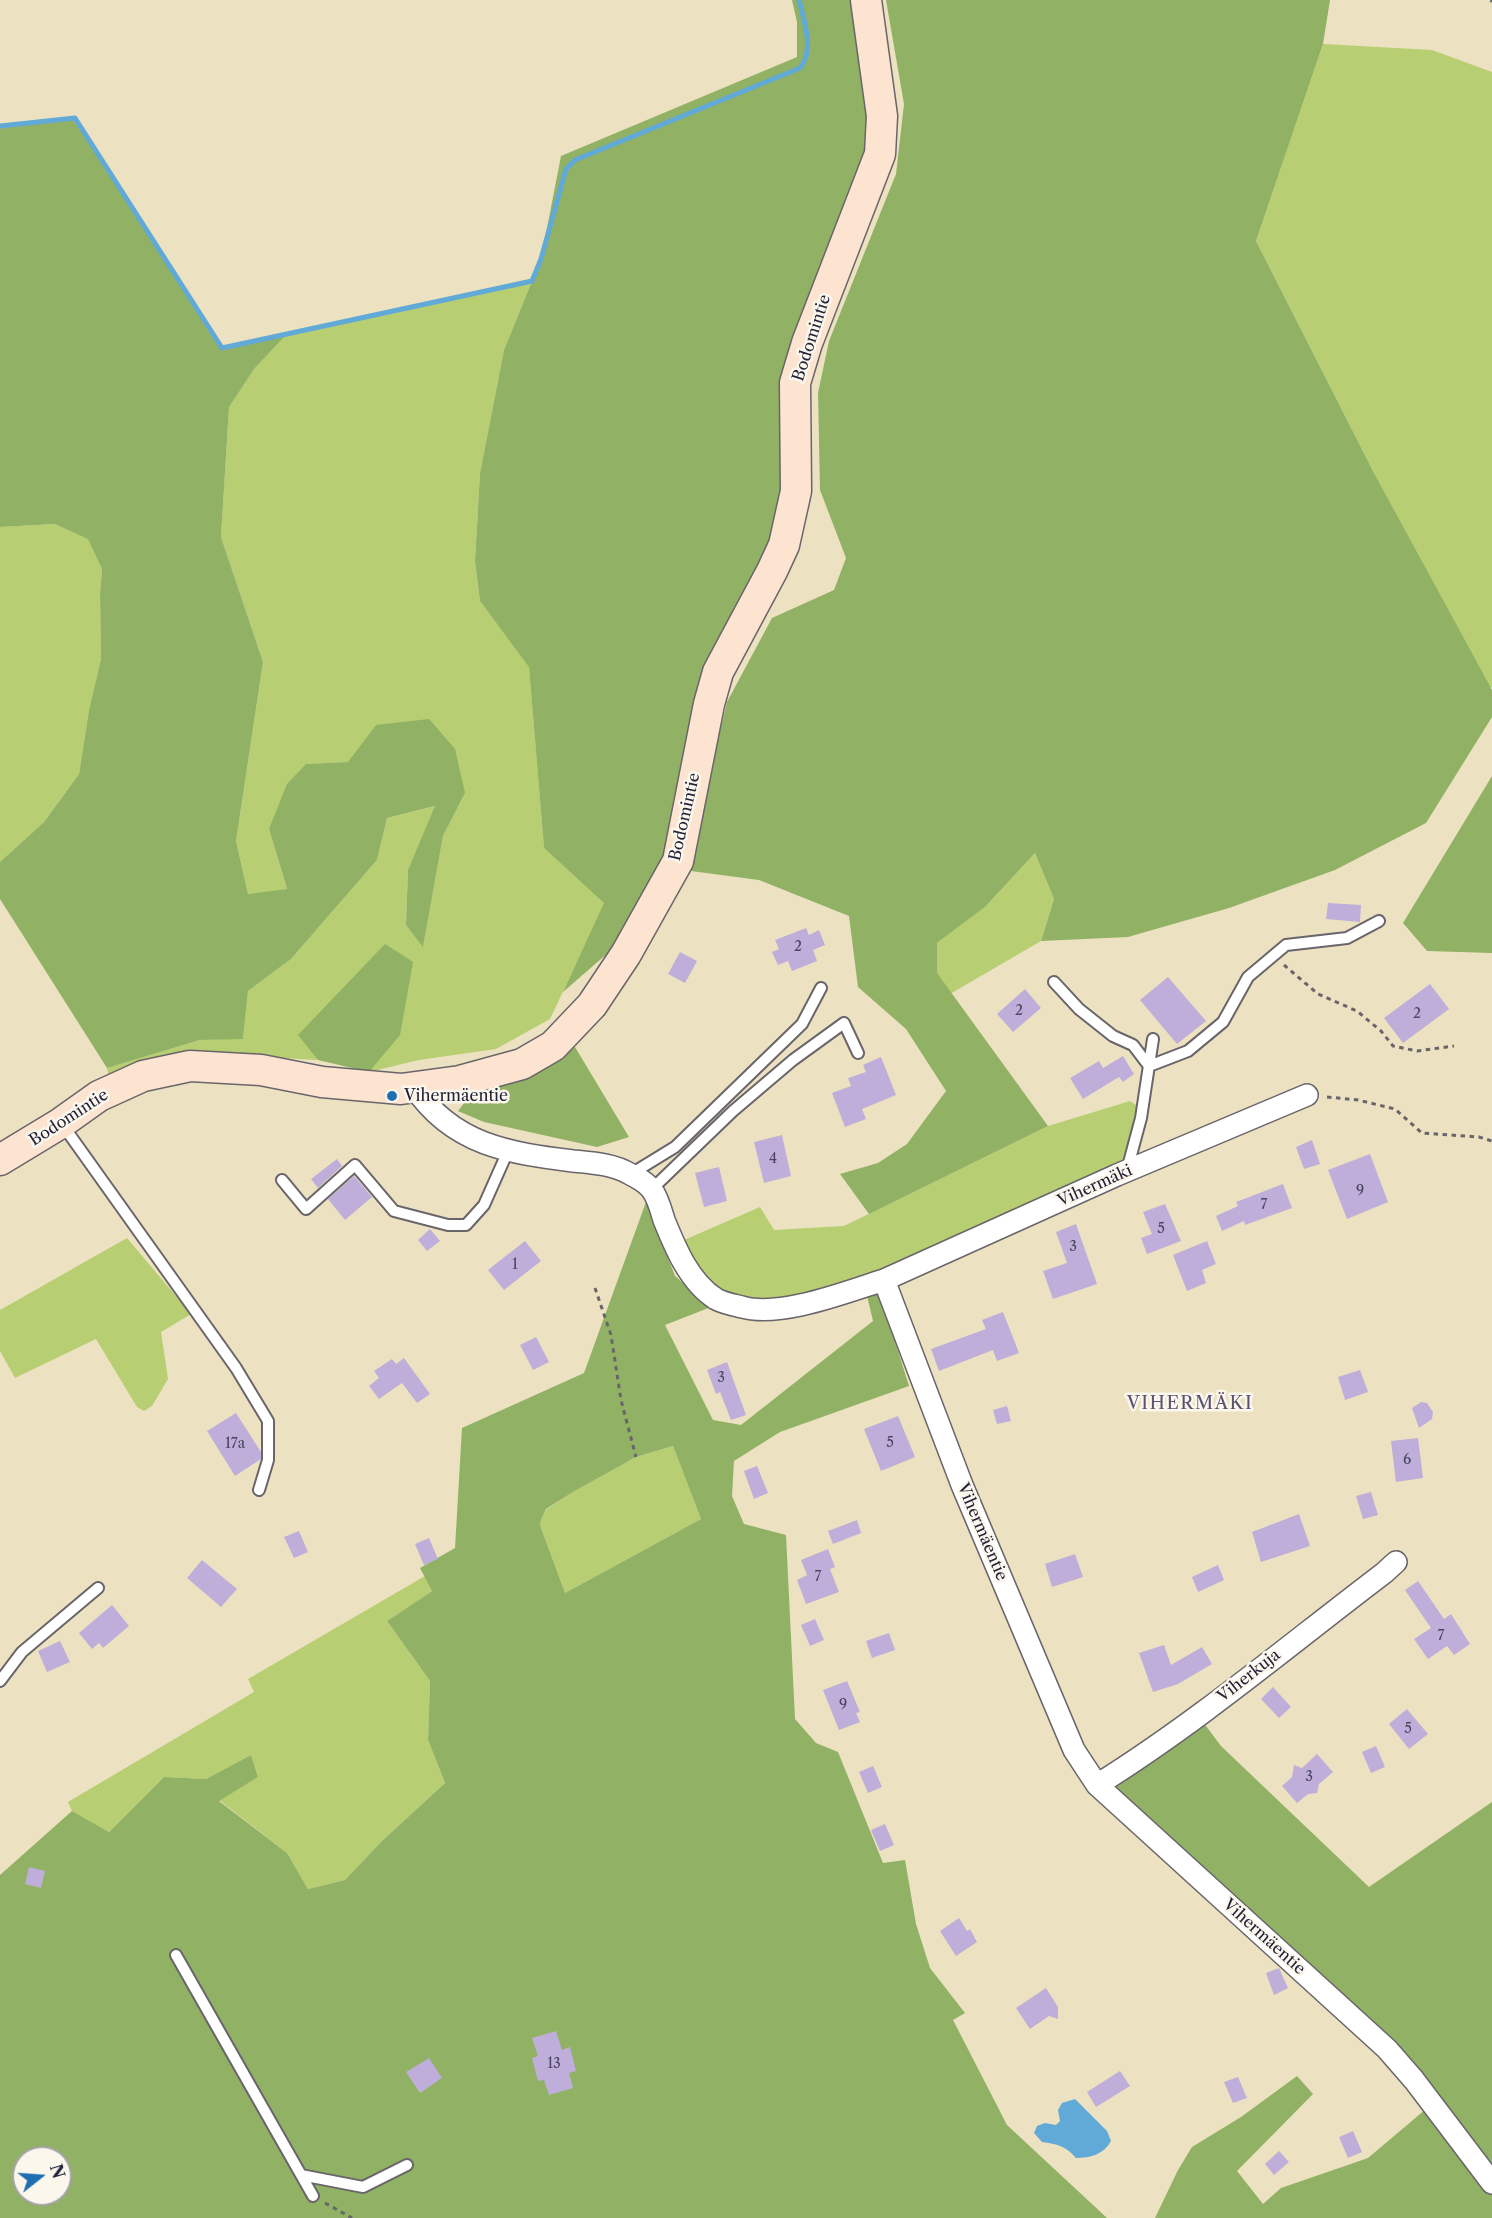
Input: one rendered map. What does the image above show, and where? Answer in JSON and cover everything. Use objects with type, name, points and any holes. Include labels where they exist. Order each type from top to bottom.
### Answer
[{"type":"street","name":"Bodomintie","points":[[0,1160],[62,1123],[99,1096],[143,1076],[190,1066],[261,1070],[322,1083],[401,1089],[460,1081],[522,1064],[553,1046],[592,1005],[626,954],[678,861],[709,704],[718,672],[784,545],[796,491],[795,383],[807,343],[880,154],[882,116],[866,0]]},
{"type":"street","points":[[414,1087],[436,1114],[455,1129],[483,1144],[521,1155],[613,1166],[631,1174],[652,1189],[672,1241],[694,1279],[716,1299],[745,1308],[772,1310],[823,1300],[884,1280]]},
{"type":"street","name":"Vihermäki","points":[[884,1280],[1127,1171],[1307,1095]]},
{"type":"street","name":"Vihermäentie","points":[[884,1280],[962,1485],[1074,1750],[1097,1785],[1387,2049],[1492,2183]]},
{"type":"street","name":"Viherkuja","points":[[1097,1785],[1126,1767],[1238,1686],[1396,1562]]},
{"type":"lane","points":[[1149,1066],[1188,1051],[1223,1022],[1248,977],[1286,945],[1347,938],[1379,921]]},
{"type":"lane","points":[[1054,982],[1087,1016],[1113,1036],[1133,1045],[1149,1066]]},
{"type":"lane","points":[[631,1174],[675,1147],[802,1024],[821,987]]},
{"type":"lane","points":[[652,1189],[733,1111],[793,1060],[844,1023],[858,1053]]},
{"type":"lane","points":[[1127,1171],[1141,1118],[1153,1039]]},
{"type":"lane","points":[[62,1123],[236,1368],[268,1421],[268,1460],[259,1490]]},
{"type":"lane","points":[[282,1180],[306,1209],[355,1165],[394,1210],[448,1225],[466,1225],[484,1205],[508,1151]]},
{"type":"lane","points":[[0,1681],[22,1652],[98,1588]]},
{"type":"lane","points":[[176,1955],[313,2196]]},
{"type":"lane","points":[[301,2175],[363,2187],[407,2165]]},
{"type":"path","points":[[1273,956],[1318,994],[1357,1011],[1393,1046],[1417,1051],[1455,1046]]},
{"type":"path","points":[[1307,1095],[1358,1100],[1395,1109],[1422,1133],[1479,1137],[1492,1141]]},
{"type":"path","points":[[595,1288],[611,1335],[621,1400],[636,1456]]},
{"type":"path","points":[[313,2196],[352,2218]]},
{"type":"green space","points":[[792,0],[862,0],[871,146],[791,352],[785,502],[659,871],[609,952],[563,992],[604,903],[544,848],[529,667],[480,601],[475,561],[480,473],[504,350],[541,259],[561,156],[797,57],[797,22]]},
{"type":"green space","points":[[886,0],[1330,0],[1323,44],[1256,241],[1374,473],[1492,690],[1492,717],[1426,823],[1335,870],[1229,908],[1128,937],[1041,941],[1054,899],[1035,853],[985,907],[937,943],[937,973],[1048,1126],[869,1214],[840,1174],[878,1163],[907,1144],[946,1091],[906,1029],[858,987],[849,916],[759,880],[691,871],[694,838],[727,702],[772,618],[834,590],[846,558],[820,490],[818,393],[829,341],[896,174],[904,104]]},
{"type":"green space","points":[[1323,44],[1432,50],[1492,72],[1492,687],[1490,688],[1374,473],[1256,241]]},
{"type":"green space","points":[[75,118],[222,348],[287,334],[254,369],[229,407],[221,537],[263,662],[236,841],[248,894],[287,889],[269,829],[287,784],[306,764],[348,762],[376,725],[429,719],[455,749],[465,793],[443,836],[423,947],[406,925],[408,870],[435,806],[387,818],[377,860],[291,959],[248,991],[243,1039],[200,1040],[107,1068],[0,899],[0,862],[44,822],[79,774],[89,710],[101,659],[102,569],[88,539],[55,524],[0,527],[0,124]]},
{"type":"green space","points":[[532,281],[504,350],[480,473],[475,561],[480,601],[529,666],[544,848],[605,903],[550,1019],[496,1049],[419,1060],[369,1072],[299,1034],[318,1060],[242,1056],[109,1078],[107,1068],[200,1040],[243,1038],[248,991],[291,959],[377,860],[387,818],[436,806],[408,870],[406,925],[423,946],[443,836],[465,793],[376,725],[349,762],[306,764],[269,829],[287,890],[248,894],[236,841],[263,662],[221,537],[229,406],[254,369],[287,334]]},
{"type":"green space","points":[[55,524],[88,538],[102,569],[101,659],[89,710],[79,774],[44,822],[0,862],[0,527]]},
{"type":"green space","points":[[1492,776],[1492,953],[1427,951],[1403,923]]},
{"type":"green space","points":[[1035,853],[1054,899],[1041,941],[950,994],[937,973],[937,943],[985,907]]},
{"type":"green space","points":[[385,944],[413,962],[400,1035],[369,1072],[318,1060],[298,1035]]},
{"type":"green space","points":[[575,1047],[629,1137],[597,1147],[484,1122],[458,1111],[468,1098],[514,1081]]},
{"type":"green space","points":[[1130,1101],[1139,1107],[1121,1164],[830,1291],[776,1301],[750,1301],[720,1292],[698,1276],[684,1240],[760,1207],[774,1230],[844,1226],[1048,1126]]},
{"type":"green space","points":[[646,1202],[675,1276],[711,1307],[665,1325],[713,1420],[741,1425],[873,1321],[867,1296],[880,1293],[909,1386],[780,1432],[734,1461],[732,1496],[744,1524],[786,1535],[795,1719],[816,1743],[838,1752],[883,1863],[905,1860],[916,1924],[930,1968],[965,2013],[953,2020],[1007,2125],[1107,2218],[0,2218],[0,1875],[72,1811],[109,1832],[164,1777],[206,1779],[251,1755],[258,1777],[219,1801],[287,1853],[308,1889],[345,1880],[382,1841],[445,1783],[428,1740],[430,1681],[387,1621],[432,1591],[420,1568],[455,1548],[462,1428],[584,1373]],"holes":[[[673,1446],[701,1519],[565,1593],[540,1525],[546,1509],[573,1492],[636,1457]]]},
{"type":"green space","points":[[127,1238],[191,1314],[161,1332],[168,1379],[152,1406],[144,1411],[137,1407],[96,1339],[15,1378],[0,1351],[0,1310]]},
{"type":"green space","points":[[673,1446],[701,1519],[565,1593],[540,1525],[540,1519],[547,1509],[636,1457]]},
{"type":"green space","points":[[425,1576],[432,1591],[387,1621],[430,1681],[428,1740],[445,1783],[382,1841],[345,1880],[308,1889],[287,1853],[219,1800],[258,1777],[251,1755],[206,1779],[164,1777],[109,1832],[72,1811],[68,1802],[254,1692],[248,1679]]},
{"type":"green space","points":[[1203,1722],[1221,1746],[1369,1887],[1492,1802],[1492,2167],[1401,2053],[1352,2002],[1109,1788]]},
{"type":"green space","points":[[1297,2076],[1313,2094],[1237,2171],[1263,2204],[1281,2188],[1368,2158],[1426,2109],[1492,2195],[1492,2218],[1155,2218],[1192,2147],[1241,2117]]},
{"type":"water","points":[[1075,2099],[1107,2131],[1111,2141],[1105,2149],[1092,2156],[1076,2158],[1061,2146],[1042,2142],[1034,2133],[1037,2126],[1045,2123],[1056,2125],[1060,2121],[1058,2110],[1062,2103]]},
{"type":"building","points":[[1328,903],[1361,905],[1360,922],[1326,919]]},
{"type":"building","points":[[806,928],[809,935],[819,930],[825,945],[813,950],[817,961],[792,971],[788,961],[778,965],[772,952],[779,949],[775,940]]},
{"type":"building","points":[[680,952],[697,961],[685,983],[668,974]]},
{"type":"building","points":[[1168,977],[1206,1021],[1177,1044],[1140,1000]]},
{"type":"building","points":[[1430,984],[1449,1009],[1403,1043],[1384,1018]]},
{"type":"building","points":[[1025,989],[1041,1008],[1013,1032],[997,1014]]},
{"type":"building","points":[[1123,1056],[1134,1074],[1123,1082],[1119,1077],[1083,1099],[1070,1078],[1099,1061],[1103,1068]]},
{"type":"building","points":[[881,1057],[896,1095],[862,1109],[866,1119],[845,1127],[832,1093],[851,1086],[848,1078],[866,1072],[863,1065]]},
{"type":"building","points":[[782,1135],[791,1176],[764,1183],[754,1142]]},
{"type":"building","points":[[1312,1140],[1320,1164],[1304,1169],[1296,1147]]},
{"type":"building","points":[[1370,1154],[1388,1202],[1347,1219],[1328,1170]]},
{"type":"building","points":[[337,1159],[342,1166],[318,1188],[311,1179]]},
{"type":"building","points":[[719,1167],[727,1201],[704,1207],[695,1173]]},
{"type":"building","points":[[354,1176],[372,1197],[345,1220],[328,1199]]},
{"type":"building","points":[[1283,1184],[1292,1208],[1245,1225],[1244,1221],[1222,1231],[1216,1216],[1238,1206],[1236,1202]]},
{"type":"building","points":[[1165,1204],[1181,1241],[1147,1254],[1141,1238],[1152,1234],[1143,1212]]},
{"type":"building","points":[[1076,1224],[1097,1284],[1053,1299],[1043,1271],[1067,1263],[1056,1232]]},
{"type":"building","points":[[430,1229],[440,1241],[427,1251],[418,1240]]},
{"type":"building","points":[[525,1241],[541,1261],[504,1290],[488,1270]]},
{"type":"building","points":[[1207,1241],[1216,1264],[1202,1270],[1206,1283],[1187,1291],[1173,1255]]},
{"type":"building","points":[[1003,1312],[1019,1353],[997,1361],[993,1350],[939,1371],[931,1349],[986,1329],[982,1320]]},
{"type":"building","points":[[536,1337],[549,1362],[533,1370],[520,1345]]},
{"type":"building","points":[[404,1358],[430,1394],[417,1403],[402,1383],[379,1399],[369,1386],[379,1378],[374,1371],[392,1359],[396,1364]]},
{"type":"building","points":[[727,1362],[746,1415],[731,1420],[720,1392],[716,1394],[707,1370]]},
{"type":"building","points":[[1360,1370],[1368,1392],[1345,1400],[1338,1377]]},
{"type":"building","points":[[1421,1402],[1427,1403],[1433,1412],[1432,1419],[1419,1428],[1412,1408]]},
{"type":"building","points":[[1007,1406],[1011,1421],[997,1424],[993,1410]]},
{"type":"building","points":[[236,1413],[261,1452],[261,1459],[235,1476],[207,1431]]},
{"type":"building","points":[[898,1416],[915,1457],[881,1471],[864,1429]]},
{"type":"building","points":[[1418,1438],[1423,1478],[1396,1482],[1391,1441]]},
{"type":"building","points":[[757,1466],[768,1493],[754,1499],[744,1471]]},
{"type":"building","points":[[1371,1492],[1378,1515],[1363,1519],[1356,1496]]},
{"type":"building","points":[[1299,1514],[1310,1546],[1261,1562],[1252,1532]]},
{"type":"building","points":[[857,1520],[861,1533],[833,1544],[828,1531]]},
{"type":"building","points":[[299,1531],[308,1552],[294,1558],[284,1537]]},
{"type":"building","points":[[429,1538],[438,1559],[424,1565],[415,1544]]},
{"type":"building","points":[[828,1549],[835,1567],[830,1569],[839,1592],[806,1604],[797,1580],[807,1575],[801,1560]]},
{"type":"building","points":[[1075,1554],[1083,1577],[1052,1587],[1045,1564]]},
{"type":"building","points":[[202,1560],[237,1589],[221,1607],[187,1578]]},
{"type":"building","points":[[1218,1565],[1224,1580],[1198,1592],[1192,1577]]},
{"type":"building","points":[[1418,1581],[1444,1619],[1451,1614],[1470,1644],[1454,1655],[1447,1646],[1428,1659],[1414,1639],[1431,1628],[1405,1590]]},
{"type":"building","points":[[112,1605],[129,1626],[103,1648],[99,1643],[92,1649],[79,1633]]},
{"type":"building","points":[[815,1619],[824,1640],[810,1646],[801,1625]]},
{"type":"building","points":[[889,1633],[895,1650],[872,1658],[866,1641]]},
{"type":"building","points":[[60,1641],[70,1662],[47,1672],[38,1651]]},
{"type":"building","points":[[1164,1645],[1171,1665],[1202,1647],[1212,1664],[1178,1684],[1153,1692],[1139,1653]]},
{"type":"building","points":[[847,1681],[860,1712],[856,1713],[860,1722],[839,1730],[823,1690]]},
{"type":"building","points":[[1273,1687],[1291,1707],[1279,1718],[1261,1699]]},
{"type":"building","points":[[1407,1709],[1428,1734],[1409,1749],[1389,1724]]},
{"type":"building","points":[[1376,1746],[1385,1767],[1371,1773],[1362,1752]]},
{"type":"building","points":[[1317,1754],[1333,1772],[1319,1784],[1317,1793],[1308,1794],[1297,1803],[1282,1786],[1292,1777],[1294,1765],[1302,1768]]},
{"type":"building","points":[[873,1766],[882,1787],[868,1793],[859,1772]]},
{"type":"building","points":[[885,1824],[894,1845],[880,1851],[871,1830]]},
{"type":"building","points":[[29,1867],[45,1871],[41,1888],[25,1884]]},
{"type":"building","points":[[959,1918],[967,1931],[970,1929],[977,1942],[956,1956],[940,1931]]},
{"type":"building","points":[[1279,1968],[1288,1988],[1274,1995],[1266,1973]]},
{"type":"building","points":[[1046,1988],[1058,2007],[1058,2019],[1049,2016],[1030,2029],[1016,2008]]},
{"type":"building","points":[[556,2031],[562,2050],[570,2047],[576,2071],[569,2073],[573,2088],[549,2095],[544,2080],[538,2081],[532,2058],[538,2056],[532,2038]]},
{"type":"building","points":[[429,2058],[442,2078],[420,2093],[406,2072]]},
{"type":"building","points":[[1120,2071],[1130,2086],[1096,2107],[1087,2092]]},
{"type":"building","points":[[1238,2077],[1247,2098],[1233,2103],[1224,2082]]},
{"type":"building","points":[[1353,2131],[1362,2152],[1348,2158],[1339,2137]]},
{"type":"building","points":[[1279,2151],[1289,2162],[1274,2175],[1265,2164]]},
{"type":"waterway","points":[[0,126],[75,118],[222,348],[532,281],[541,259],[566,169],[575,160],[800,68],[807,53],[808,44],[799,0]]},
{"type":"place","name":"Vihermäentie","points":[[392,1096]]},
{"type":"district","name":"VIHERMÄKI","points":[[1190,1404]]}]
